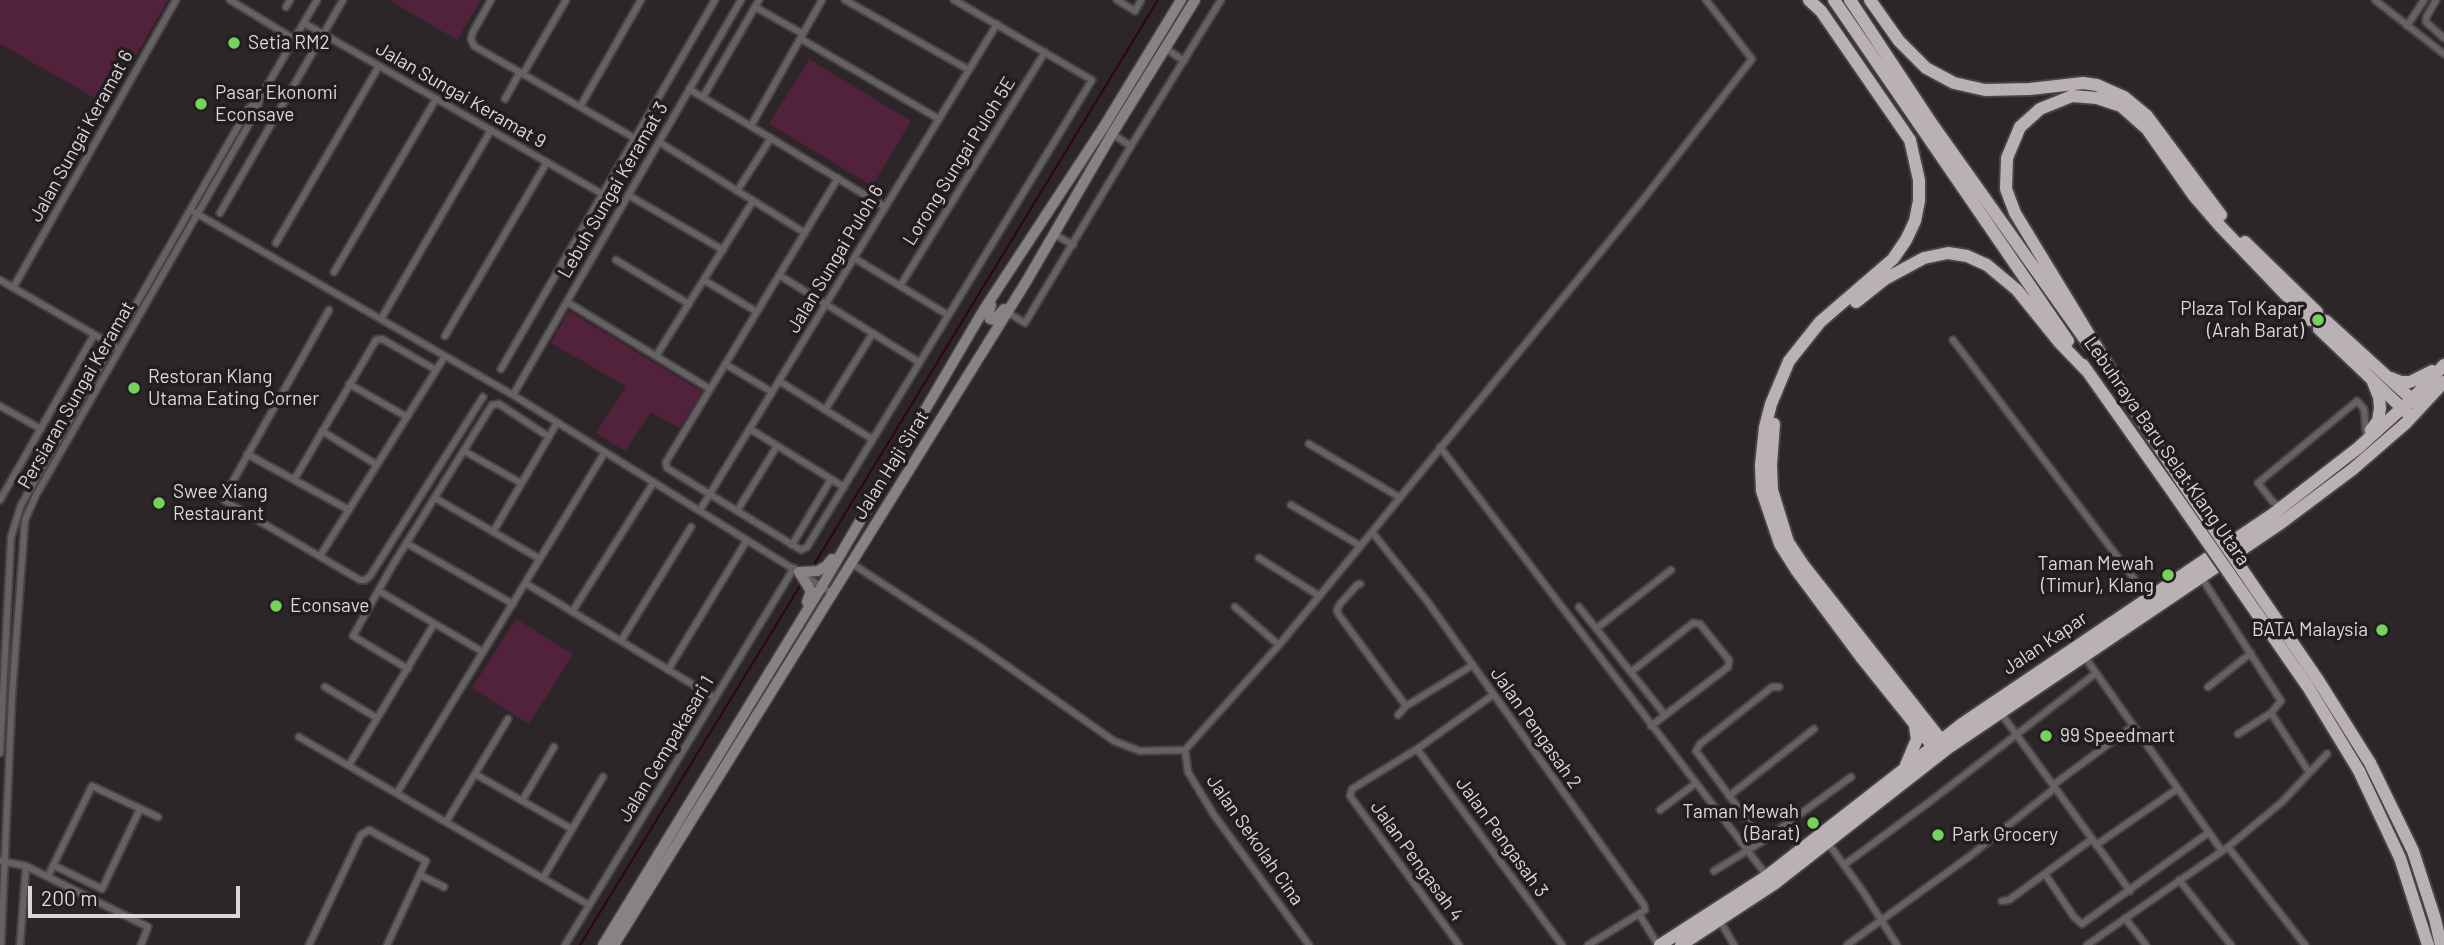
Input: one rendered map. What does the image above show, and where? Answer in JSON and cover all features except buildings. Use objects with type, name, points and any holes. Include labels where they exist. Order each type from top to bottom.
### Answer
[{"type":"highway","points":[[1809,0],[1821,11],[1910,140],[1919,180],[1919,201],[1915,221],[1893,258],[1820,322],[1789,361],[1770,404],[1765,427],[1761,465],[1762,491],[1780,544],[1797,572],[1940,748]]},
{"type":"highway","name":"Lebuhraya Baru Selat Klang Utara","points":[[1850,0],[1940,136],[2141,420],[2177,487]]},
{"type":"highway","points":[[1870,0],[1899,41],[1926,68],[1954,83],[1985,90],[2030,89],[2082,83],[2097,85],[2124,97],[2147,117],[2220,214],[2318,320]]},
{"type":"highway","name":"Lebuhraya Baru Selat Klang Utara","points":[[1834,3],[2087,371],[2177,487],[2318,680],[2413,851],[2441,945]]},
{"type":"highway","points":[[2141,420],[2015,213],[2006,189],[2007,158],[2020,127],[2040,109],[2072,96],[2097,98],[2121,106],[2147,129],[2194,196],[2220,226],[2412,408]]},
{"type":"highway","points":[[1902,772],[1915,747],[1920,723],[1788,542],[1772,490],[1773,428],[1787,383],[1808,346],[1843,310],[1906,267],[1924,258],[1948,253],[1967,256],[2002,275],[2087,371]]},
{"type":"highway","points":[[2377,376],[2410,382],[2444,364]]},
{"type":"highway","name":"Jalan Kapar","points":[[1659,945],[1768,876],[1902,772],[2000,712],[2281,523],[2353,469],[2412,408],[2444,364]]},
{"type":"highway","points":[[2362,443],[2378,421],[2381,408],[2377,376]]},
{"type":"highway","name":"Jalan Kapar","points":[[1681,945],[1720,922],[1828,843],[1940,748],[1962,723],[2282,507],[2444,382]]},
{"type":"highway","points":[[1920,723],[1945,726],[1962,723]]},
{"type":"highway","name":"Lebuhraya Baru Selat Klang Utara","points":[[2365,767],[2400,858],[2428,945]]},
{"type":"main road","name":"Jalan Haji Sirat","points":[[603,945],[822,586],[1000,284],[1103,128],[1181,0]]},
{"type":"main road","name":"Jalan Haji Sirat","points":[[614,945],[1026,282],[1112,134],[1195,0]]},
{"type":"main road","points":[[1000,284],[989,310],[990,319],[994,320],[1026,282]]},
{"type":"main road","points":[[934,393],[958,362],[965,360],[968,365],[966,372],[952,400]]},
{"type":"main road","points":[[796,570],[817,571],[826,566],[860,519]]},
{"type":"main road","points":[[778,658],[811,591],[796,570]]},
{"type":"street","name":"Jalan Sungai Keramat 6","points":[[13,288],[176,0]]},
{"type":"street","points":[[230,0],[294,39]]},
{"type":"street","name":"Persiaran Sungai Keramat","points":[[0,753],[11,537],[15,522],[39,473],[256,112],[260,98],[317,0]]},
{"type":"street","points":[[220,213],[343,0]]},
{"type":"street","points":[[491,0],[473,32],[471,39],[474,46],[636,139]]},
{"type":"street","points":[[505,99],[566,0]]},
{"type":"street","points":[[580,107],[641,0]]},
{"type":"street","points":[[501,369],[713,3],[702,0]]},
{"type":"street","name":"Lebuh Sungai Keramat 3","points":[[513,395],[741,0]]},
{"type":"street","points":[[751,126],[822,0]]},
{"type":"street","points":[[845,0],[969,70]]},
{"type":"street","points":[[838,178],[666,462],[667,468],[801,550],[807,547],[1092,80],[954,0]]},
{"type":"street","points":[[1117,0],[1135,10],[1141,0]]},
{"type":"street","points":[[1007,312],[1025,323],[1222,0]]},
{"type":"street","points":[[851,562],[983,649],[1114,741],[1140,751],[1185,750],[1279,645],[1642,201],[1752,59],[1706,0]]},
{"type":"street","points":[[2375,0],[2444,54]]},
{"type":"street","points":[[2407,26],[2424,0]]},
{"type":"street","points":[[2437,0],[2426,18],[2444,38]]},
{"type":"street","points":[[703,97],[757,4],[802,36],[939,119]]},
{"type":"street","name":"Jalan Sungai Keramat 9","points":[[304,23],[604,195]]},
{"type":"street","name":"Jalan Sungai Puloh 6","points":[[700,510],[997,24]]},
{"type":"street","points":[[1165,48],[1184,61]]},
{"type":"street","name":"Lorong Sungai Puloh 5E","points":[[900,286],[1045,52]]},
{"type":"street","points":[[276,243],[379,66]]},
{"type":"street","points":[[690,89],[885,207]]},
{"type":"street","points":[[334,272],[436,99]]},
{"type":"street","points":[[381,319],[491,130]]},
{"type":"street","points":[[1112,134],[1131,146]]},
{"type":"street","points":[[737,191],[771,138]]},
{"type":"street","points":[[659,142],[805,233]]},
{"type":"street","points":[[445,336],[547,162]]},
{"type":"street","points":[[628,195],[723,250]]},
{"type":"street","points":[[656,356],[753,201]]},
{"type":"street","points":[[195,212],[513,395],[832,593]]},
{"type":"street","name":"Persiaran Sungai Keramat","points":[[1,945],[2,861],[25,520],[36,495],[120,350],[195,212]]},
{"type":"street","points":[[1054,234],[1073,244]]},
{"type":"street","points":[[854,258],[948,315]]},
{"type":"street","points":[[616,261],[690,304]]},
{"type":"street","points":[[779,275],[919,362]]},
{"type":"street","points":[[0,280],[120,350]]},
{"type":"street","points":[[704,280],[757,312]]},
{"type":"street","points":[[566,302],[710,389]]},
{"type":"street","points":[[329,310],[225,491],[225,501],[360,580],[370,576],[483,397]]},
{"type":"street","points":[[825,410],[873,333]]},
{"type":"street","points":[[0,500],[94,335]]},
{"type":"street","points":[[295,480],[376,340],[382,339],[436,370]]},
{"type":"street","points":[[1953,340],[2148,597]]},
{"type":"street","points":[[320,556],[445,356]]},
{"type":"street","points":[[725,364],[772,392]]},
{"type":"street","points":[[779,381],[872,439]]},
{"type":"street","points":[[349,384],[407,417]]},
{"type":"street","points":[[2282,507],[2273,502],[2258,483],[2357,401],[2364,409],[2367,419],[2362,443]]},
{"type":"street","points":[[408,669],[354,637],[355,630],[406,543],[494,403],[549,437]]},
{"type":"street","points":[[0,405],[41,429]]},
{"type":"street","points":[[493,532],[557,423]]},
{"type":"street","points":[[750,429],[844,487]]},
{"type":"street","points":[[322,431],[377,465]]},
{"type":"street","points":[[1309,444],[1399,498]]},
{"type":"street","points":[[737,511],[777,446]]},
{"type":"street","points":[[1440,447],[1768,876]]},
{"type":"street","points":[[464,451],[521,483]]},
{"type":"street","points":[[397,793],[605,452]]},
{"type":"street","points":[[247,454],[349,510]]},
{"type":"street","points":[[792,545],[831,479]]},
{"type":"street","points":[[572,612],[653,482]]},
{"type":"street","points":[[435,498],[540,559]]},
{"type":"street","points":[[1290,505],[1359,545]]},
{"type":"street","points":[[621,641],[691,527]]},
{"type":"street","name":"Jalan Pengasah 2","points":[[1371,532],[1427,601],[1644,905],[1639,914],[1659,945]]},
{"type":"street","points":[[668,670],[747,540]]},
{"type":"street","points":[[406,543],[513,604]]},
{"type":"street","points":[[1259,558],[1318,595]]},
{"type":"street","name":"Jalan Cempakasari 1","points":[[565,945],[796,570]]},
{"type":"street","points":[[1597,628],[1671,570]]},
{"type":"street","points":[[2201,577],[2280,696],[2279,706],[2238,734]]},
{"type":"street","points":[[525,583],[715,698]]},
{"type":"street","points":[[1360,584],[1357,584],[1340,604],[1339,615],[1406,706]]},
{"type":"street","points":[[379,591],[483,652]]},
{"type":"street","points":[[1235,607],[1279,645]]},
{"type":"street","points":[[1579,607],[1665,715]]},
{"type":"street","points":[[1631,672],[1693,623],[1700,624],[1729,660],[1728,667],[1651,726]]},
{"type":"street","points":[[349,765],[434,624]]},
{"type":"street","points":[[2208,687],[2251,653]]},
{"type":"street","points":[[2084,656],[2208,833],[2225,849],[2305,945]]},
{"type":"street","points":[[1398,715],[1406,706],[1472,665]]},
{"type":"street","points":[[1844,865],[2017,736],[2096,673]]},
{"type":"street","points":[[325,687],[377,718]]},
{"type":"street","points":[[1763,841],[1696,751],[1700,744],[1772,687],[1779,687]]},
{"type":"street","points":[[1417,749],[1493,695]]},
{"type":"street","points":[[1,697],[12,696]]},
{"type":"street","points":[[2000,712],[2130,891]]},
{"type":"street","points":[[2271,713],[2309,772]]},
{"type":"street","points":[[446,822],[508,719]]},
{"type":"street","points":[[1847,945],[1970,856],[2133,726]]},
{"type":"street","points":[[1729,796],[1814,729]]},
{"type":"street","points":[[299,737],[589,905]]},
{"type":"street","points":[[522,800],[554,747]]},
{"type":"street","name":"Jalan Pengasah 4","points":[[1417,749],[1352,789],[1350,796],[1459,945]]},
{"type":"street","name":"Jalan Pengasah 3","points":[[1417,749],[1562,945]]},
{"type":"street","name":"Jalan Sekolah Cina","points":[[1185,750],[1188,772],[1214,815],[1309,945]]},
{"type":"street","points":[[2087,945],[2225,849],[2282,802],[2327,754]]},
{"type":"street","points":[[475,774],[572,829]]},
{"type":"street","points":[[543,878],[603,777]]},
{"type":"street","points":[[1714,871],[1763,841],[1851,777]]},
{"type":"street","points":[[1660,810],[1696,783]]},
{"type":"street","points":[[48,876],[92,786],[158,817]]},
{"type":"street","points":[[2002,901],[2008,900],[2177,789]]},
{"type":"street","points":[[53,865],[102,889],[140,809]]},
{"type":"street","points":[[309,945],[365,831],[373,831],[424,859],[426,863],[387,945]]},
{"type":"street","points":[[2045,874],[2074,917],[2082,924],[2208,833]]},
{"type":"street","points":[[1828,843],[1897,945]]},
{"type":"street","points":[[2,861],[26,866],[148,927],[141,945]]},
{"type":"street","points":[[20,945],[26,866]]},
{"type":"street","points":[[420,875],[444,887]]},
{"type":"street","points":[[2179,880],[2231,945]]},
{"type":"street","points":[[1588,945],[1639,914]]},
{"type":"street","points":[[2125,918],[2146,945]]},
{"type":"street","points":[[1720,922],[1734,945]]},
{"type":"shaded area","points":[[0,0],[168,0],[107,105],[0,44]]},
{"type":"shaded area","points":[[389,0],[481,0],[457,40]]},
{"type":"shaded area","points":[[809,59],[911,121],[872,186],[769,124]]},
{"type":"shaded area","points":[[569,311],[703,392],[679,428],[651,412],[625,451],[596,433],[626,386],[551,343]]},
{"type":"shaded area","points":[[516,619],[573,654],[529,724],[472,688]]},
{"type":"waterway","points":[[815,563],[1158,0]]},
{"type":"waterway","points":[[580,945],[800,586]]},
{"type":"place","name":"Setia RM2","points":[[234,43]]},
{"type":"place","name":"Pasar Ekonomi Econsave","points":[[201,104]]},
{"type":"place","name":"Plaza Tol Kapar (Arah Barat)","points":[[2318,320]]},
{"type":"place","name":"Restoran Klang Utama Eating Corner","points":[[134,388]]},
{"type":"place","name":"Swee Xiang Restaurant","points":[[159,503]]},
{"type":"place","name":"Taman Mewah (Timur), Klang","points":[[2168,575]]},
{"type":"place","name":"Econsave","points":[[276,606]]},
{"type":"place","name":"BATA Malaysia","points":[[2382,630]]},
{"type":"place","name":"99 Speedmart","points":[[2046,736]]},
{"type":"place","name":"Taman Mewah (Barat)","points":[[1813,823]]},
{"type":"place","name":"Park Grocery","points":[[1938,835]]}]
